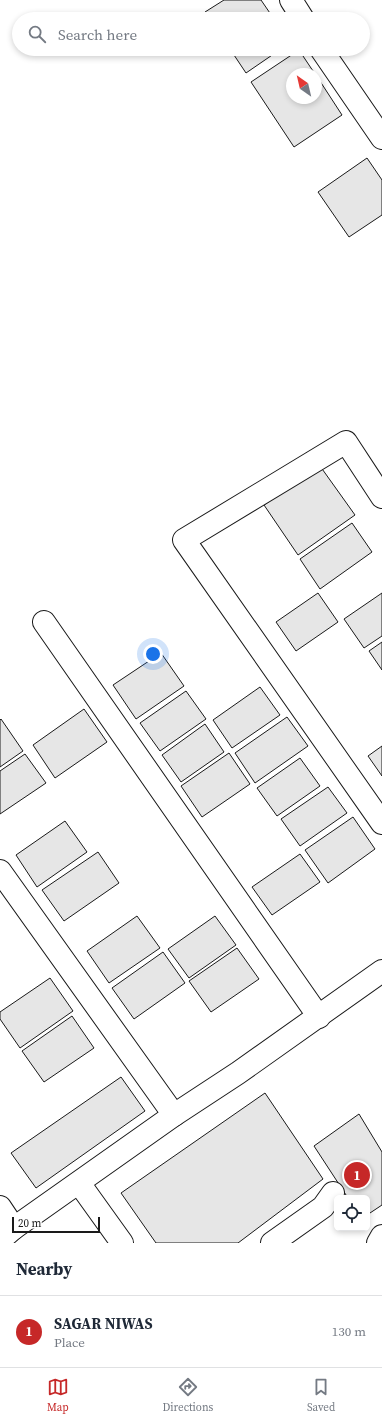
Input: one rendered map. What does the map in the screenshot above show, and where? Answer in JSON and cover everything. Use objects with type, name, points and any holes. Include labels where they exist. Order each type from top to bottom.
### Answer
[{"type":"street","points":[[291,0],[299,12]]},
{"type":"street","points":[[326,56],[382,138]]},
{"type":"street","points":[[382,497],[346,442],[184,540],[382,823]]},
{"type":"street","points":[[44,622],[319,1016]]},
{"type":"street","points":[[0,871],[174,1115]]},
{"type":"street","points":[[0,1207],[7,1234],[174,1115],[238,1074],[382,971]]},
{"type":"street","points":[[79,1183],[122,1243]]},
{"type":"street","points":[[272,1243],[323,1206],[333,1193]]},
{"type":"street","points":[[378,1243],[382,1236]]},
{"type":"building","points":[[224,0],[261,0],[269,12],[205,12]]},
{"type":"building","points":[[235,56],[271,56],[246,73]]},
{"type":"building","points":[[290,56],[303,56],[311,68],[286,68],[286,104],[322,104],[322,84],[342,115],[294,147],[251,82]]},
{"type":"building","points":[[367,158],[382,180],[382,215],[349,237],[318,192]]},
{"type":"building","points":[[320,466],[355,515],[298,555],[264,505]]},
{"type":"building","points":[[352,523],[372,552],[320,589],[300,559]]},
{"type":"building","points":[[318,593],[338,622],[296,651],[276,622]]},
{"type":"building","points":[[382,593],[382,636],[364,648],[344,619]]},
{"type":"building","points":[[382,642],[382,670],[369,651]]},
{"type":"building","points":[[161,653],[184,686],[136,719],[113,685]]},
{"type":"building","points":[[260,687],[280,715],[232,748],[213,720]]},
{"type":"building","points":[[186,691],[206,719],[160,751],[140,723]]},
{"type":"building","points":[[84,709],[107,742],[55,778],[33,745]]},
{"type":"building","points":[[287,717],[308,746],[255,783],[235,753]]},
{"type":"building","points":[[1,719],[23,751],[0,767],[0,720]]},
{"type":"building","points":[[205,724],[224,752],[181,782],[162,755]]},
{"type":"building","points":[[382,746],[382,776],[368,756]]},
{"type":"building","points":[[229,753],[250,784],[202,817],[181,786]]},
{"type":"building","points":[[25,754],[46,783],[0,814],[0,771]]},
{"type":"building","points":[[300,758],[320,786],[277,816],[257,788]]},
{"type":"building","points":[[328,787],[347,813],[300,846],[281,819]]},
{"type":"building","points":[[353,817],[375,849],[328,883],[305,850]]},
{"type":"building","points":[[65,821],[87,852],[37,887],[16,855]]},
{"type":"building","points":[[98,852],[119,883],[64,921],[42,890]]},
{"type":"building","points":[[300,854],[320,882],[272,915],[252,887]]},
{"type":"building","points":[[137,916],[160,948],[109,983],[87,951]]},
{"type":"building","points":[[215,916],[236,945],[189,978],[168,949]]},
{"type":"building","points":[[237,948],[259,979],[211,1012],[189,981]]},
{"type":"building","points":[[163,952],[185,983],[134,1019],[112,988]]},
{"type":"building","points":[[50,978],[73,1011],[20,1048],[0,1019],[0,1012]]},
{"type":"building","points":[[72,1016],[94,1048],[44,1082],[22,1051]]},
{"type":"building","points":[[121,1077],[145,1111],[36,1188],[11,1153]]},
{"type":"building","points":[[265,1093],[323,1179],[238,1243],[156,1243],[121,1193]]},
{"type":"building","points":[[359,1114],[382,1152],[382,1205],[370,1213],[370,1195],[346,1195],[314,1146]]},
{"type":"place","name":"SAGAR NIWAS","points":[[357,1175]]}]
